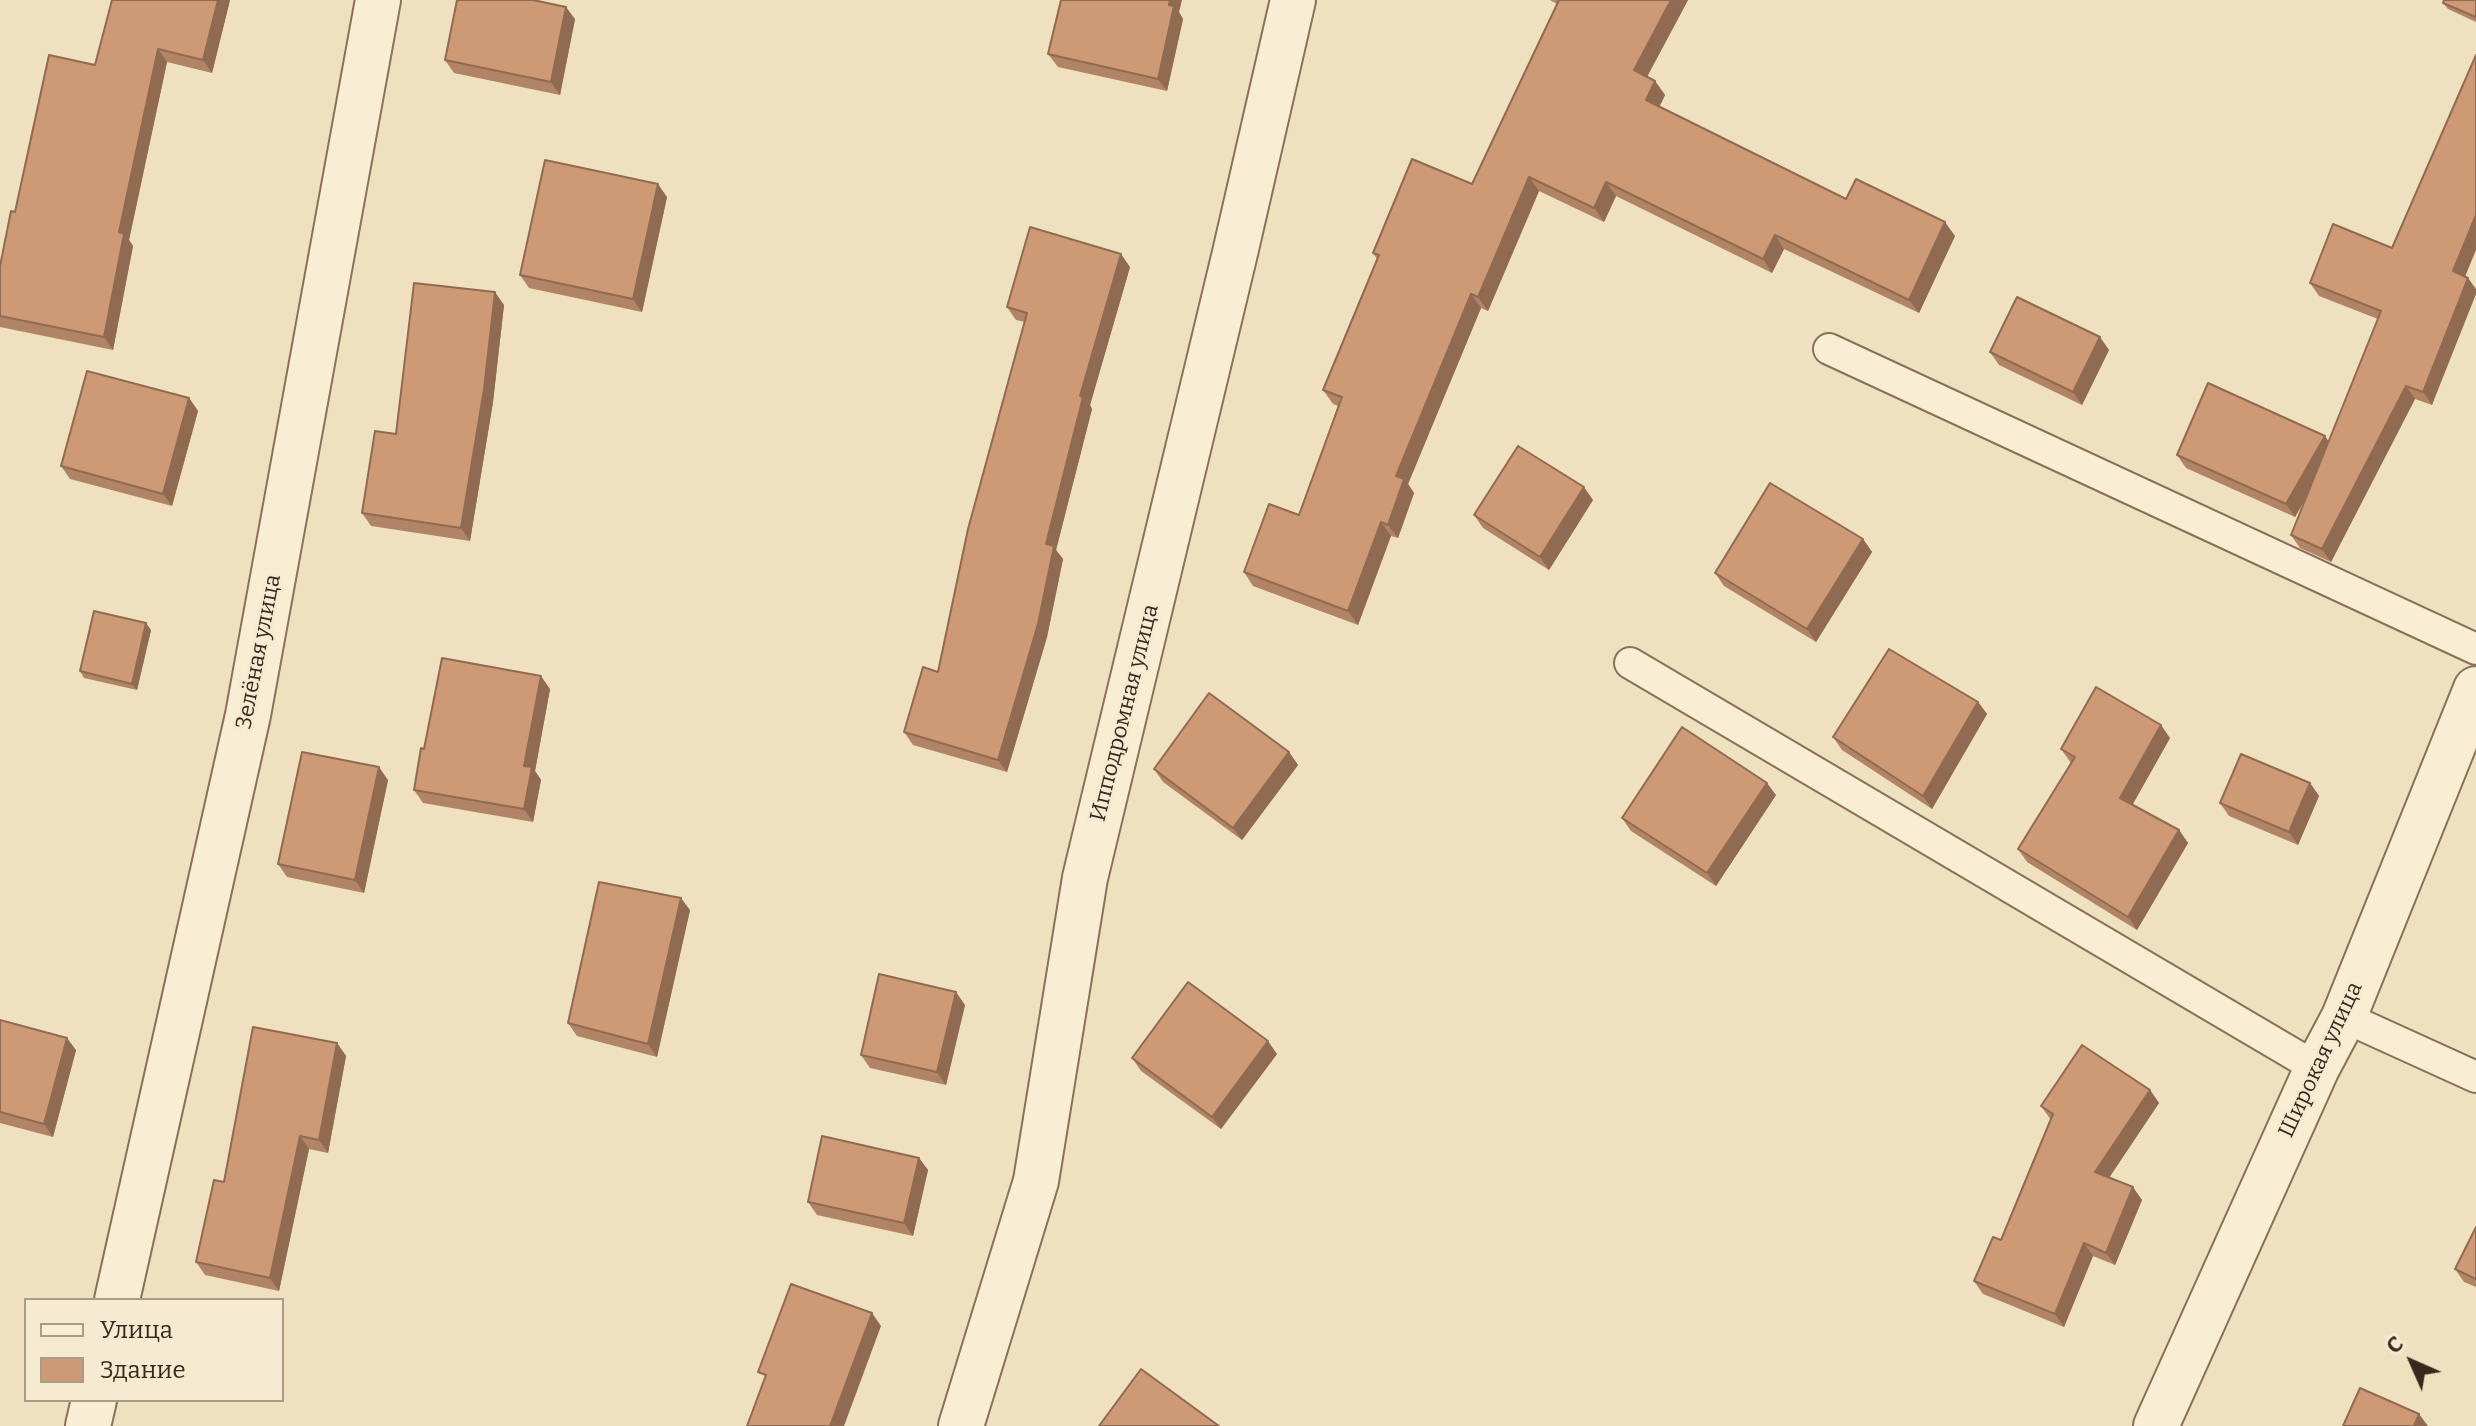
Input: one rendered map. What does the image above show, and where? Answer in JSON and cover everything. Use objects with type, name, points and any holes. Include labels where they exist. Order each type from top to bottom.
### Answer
[{"type":"street","name":"Зелёная улица","points":[[117,1298],[248,715],[378,0]]},
{"type":"street","name":"Ипподромная улица","points":[[961,1426],[1036,1181],[1085,878],[1293,0]]},
{"type":"street","name":"Широкая улица","points":[[2156,1426],[2317,1068],[2344,1017],[2476,689]]},
{"type":"street","points":[[88,1426],[94,1402]]},
{"type":"lane","points":[[1829,349],[2476,649]]},
{"type":"lane","points":[[1630,663],[2317,1068]]},
{"type":"lane","points":[[2344,1017],[2476,1077]]},
{"type":"building","points":[[112,0],[218,0],[203,60],[158,49],[119,232],[124,234],[104,337],[0,316],[0,266],[49,55],[95,65]]},
{"type":"building","points":[[457,0],[533,0],[566,7],[551,82],[445,60]]},
{"type":"building","points":[[1061,0],[1170,0],[1169,5],[1174,6],[1158,79],[1048,54]]},
{"type":"building","points":[[1559,0],[1671,0],[1634,70],[1655,81],[1646,100],[1846,199],[1856,179],[1945,222],[1909,300],[1775,235],[1763,259],[1606,182],[1594,208],[1529,177],[1478,297],[1471,294],[1396,476],[1404,479],[1388,525],[1381,522],[1348,611],[1244,572],[1269,504],[1299,515],[1342,397],[1323,390],[1379,255],[1373,253],[1412,159],[1472,184]]},
{"type":"building","points":[[2444,0],[2476,0],[2476,17],[2443,3]]},
{"type":"building","points":[[2476,55],[2476,215],[2453,271],[2468,278],[2423,392],[2406,386],[2322,549],[2291,535],[2381,311],[2310,283],[2333,224],[2392,248]]},
{"type":"building","points":[[545,160],[658,184],[633,299],[520,275]]},
{"type":"building","points":[[1030,227],[1121,254],[1080,396],[1083,397],[1046,544],[1054,546],[1038,624],[998,760],[904,732],[923,667],[938,672],[968,529],[1027,313],[1007,307]]},
{"type":"building","points":[[414,283],[495,292],[484,389],[461,528],[362,513],[375,431],[396,434]]},
{"type":"building","points":[[2017,297],[2100,337],[2073,392],[1990,352]]},
{"type":"building","points":[[87,371],[189,398],[163,494],[61,466]]},
{"type":"building","points":[[2208,383],[2325,436],[2286,504],[2177,455]]},
{"type":"building","points":[[1518,446],[1584,487],[1540,557],[1474,515]]},
{"type":"building","points":[[1770,483],[1863,539],[1807,629],[1715,573]]},
{"type":"building","points":[[94,611],[146,623],[132,684],[80,671]]},
{"type":"building","points":[[1889,649],[1978,702],[1923,796],[1833,737]]},
{"type":"building","points":[[442,658],[541,676],[524,766],[532,767],[524,809],[414,790]]},
{"type":"building","points":[[2096,687],[2161,725],[2120,798],[2179,830],[2128,917],[2018,849],[2075,757],[2061,749]]},
{"type":"building","points":[[1209,693],[1289,752],[1233,828],[1154,769]]},
{"type":"building","points":[[1682,727],[1767,783],[1707,873],[1622,818]]},
{"type":"building","points":[[302,752],[379,767],[355,880],[278,864]]},
{"type":"building","points":[[2241,754],[2310,783],[2289,832],[2220,803]]},
{"type":"building","points":[[599,882],[681,898],[648,1044],[568,1023]]},
{"type":"building","points":[[879,974],[956,992],[937,1072],[861,1055]]},
{"type":"building","points":[[1188,982],[1268,1041],[1212,1117],[1132,1058]]},
{"type":"building","points":[[0,1020],[67,1038],[44,1124],[0,1112]]},
{"type":"building","points":[[253,1027],[337,1043],[319,1140],[300,1136],[270,1278],[196,1262],[214,1180],[224,1182]]},
{"type":"building","points":[[2082,1045],[2150,1090],[2095,1172],[2133,1187],[2106,1253],[2084,1243],[2055,1314],[1974,1281],[1993,1237],[2001,1240],[2053,1114],[2041,1106]]},
{"type":"building","points":[[822,1136],[919,1158],[904,1223],[808,1202]]},
{"type":"building","points":[[2476,1227],[2476,1279],[2455,1269]]},
{"type":"building","points":[[791,1284],[872,1313],[830,1426],[747,1426],[766,1375],[758,1372]]},
{"type":"building","points":[[1141,1369],[1219,1426],[1099,1426]]},
{"type":"building","points":[[2360,1388],[2419,1414],[2414,1426],[2343,1426]]}]
